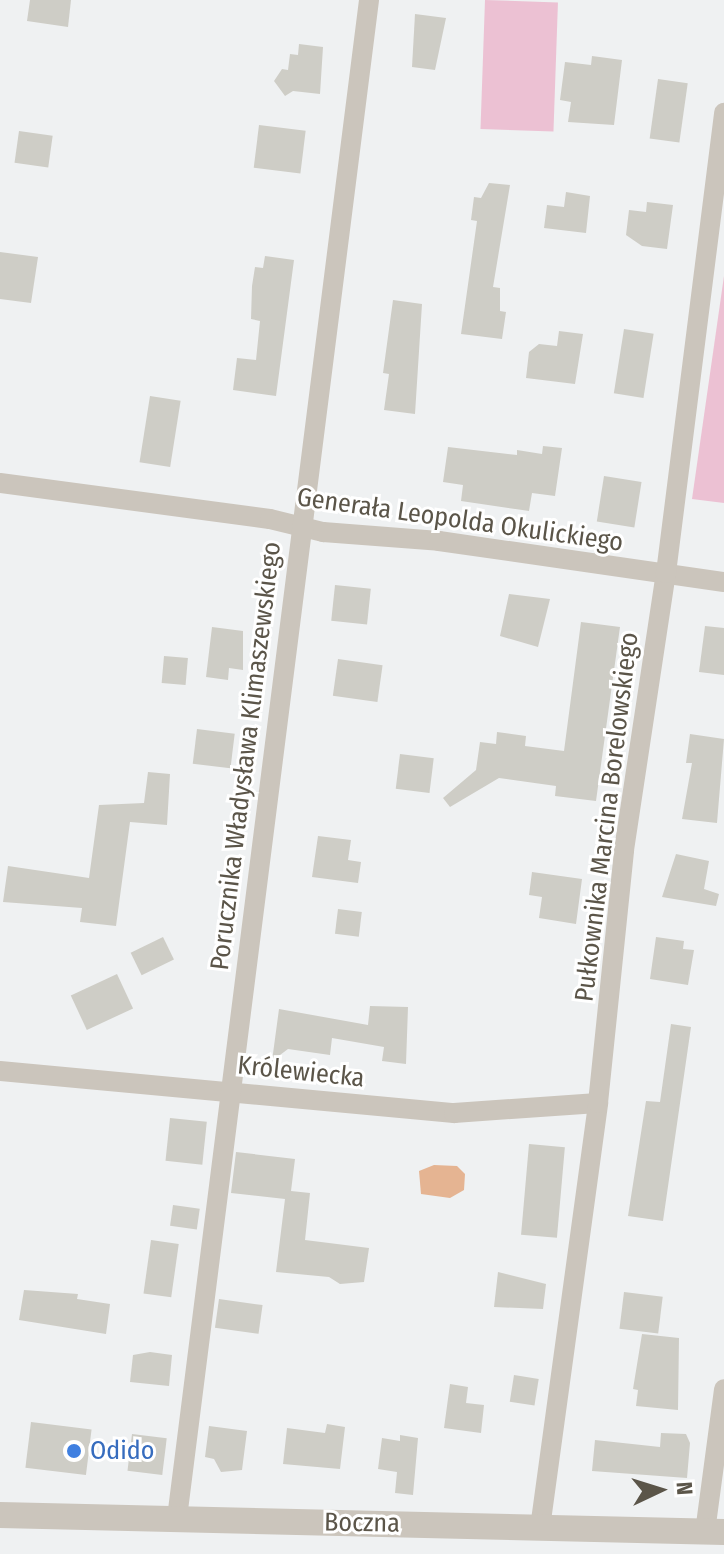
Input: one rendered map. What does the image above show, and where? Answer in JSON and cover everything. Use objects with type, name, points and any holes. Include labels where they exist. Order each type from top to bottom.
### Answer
[{"type":"street","name":"Porucznika Władysława Klimaszewskiego","points":[[177,1518],[369,0]]},
{"type":"street","name":"Pułkownika Marcina Borelowskiego","points":[[540,1528],[598,1103],[624,850],[666,573],[724,113]]},
{"type":"street","name":"Generała Leopolda Okulickiego","points":[[0,483],[270,519],[301,528],[439,541],[724,582]]},
{"type":"street","name":"Królewiecka","points":[[0,1071],[454,1113],[598,1103]]},
{"type":"street","points":[[714,1532],[724,1389]]},
{"type":"street","name":"Boczna","points":[[0,1515],[714,1532]]},
{"type":"shaded area","points":[[485,0],[558,3],[553,131],[480,129]]},
{"type":"shaded area","points":[[724,276],[724,503],[692,499]]},
{"type":"shaded area","points":[[434,1165],[457,1166],[465,1174],[464,1190],[450,1198],[421,1194],[419,1171]]},
{"type":"building","points":[[30,0],[71,0],[68,27],[27,21]]},
{"type":"building","points":[[415,14],[446,18],[435,70],[412,67]]},
{"type":"building","points":[[299,44],[323,47],[320,94],[293,91],[285,96],[274,81],[282,69],[288,70],[290,54],[298,55]]},
{"type":"building","points":[[592,56],[622,60],[614,125],[568,122],[571,102],[560,100],[565,62],[591,65]]},
{"type":"building","points":[[658,79],[688,83],[679,143],[650,138]]},
{"type":"building","points":[[259,125],[306,131],[300,173],[254,168]]},
{"type":"building","points":[[19,131],[53,136],[48,167],[15,163]]},
{"type":"building","points":[[489,183],[510,185],[493,287],[500,288],[500,311],[506,312],[502,339],[461,334],[477,221],[471,220],[474,197],[481,198]]},
{"type":"building","points":[[566,192],[590,196],[586,233],[544,228],[547,205],[564,207]]},
{"type":"building","points":[[647,202],[673,205],[667,249],[642,246],[626,235],[629,210],[646,212]]},
{"type":"building","points":[[0,252],[38,257],[31,303],[0,299]]},
{"type":"building","points":[[265,256],[294,260],[276,396],[233,390],[237,358],[256,360],[260,321],[251,319],[252,286],[255,267],[263,268]]},
{"type":"building","points":[[393,300],[422,304],[415,414],[384,410],[389,374],[383,373]]},
{"type":"building","points":[[624,329],[654,334],[643,398],[614,393]]},
{"type":"building","points":[[559,331],[583,334],[575,384],[526,378],[529,352],[539,344],[557,346]]},
{"type":"building","points":[[150,396],[181,401],[170,467],[140,462]]},
{"type":"building","points":[[543,446],[562,448],[555,496],[532,493],[529,511],[461,501],[463,485],[443,482],[448,447],[517,455],[517,450],[542,454]]},
{"type":"building","points":[[604,476],[642,482],[634,527],[597,521]]},
{"type":"building","points":[[335,585],[371,589],[367,625],[331,621]]},
{"type":"building","points":[[509,594],[550,599],[538,647],[500,636]]},
{"type":"building","points":[[581,622],[620,627],[596,801],[555,796],[556,786],[499,778],[450,807],[443,798],[476,770],[480,742],[496,744],[497,732],[526,736],[525,746],[564,751]]},
{"type":"building","points":[[705,626],[724,628],[724,675],[699,672]]},
{"type":"building","points":[[212,627],[243,631],[243,670],[229,668],[228,680],[206,677]]},
{"type":"building","points":[[164,656],[188,658],[186,685],[162,683]]},
{"type":"building","points":[[338,659],[383,665],[377,702],[333,696]]},
{"type":"building","points":[[197,729],[235,734],[230,768],[193,764]]},
{"type":"building","points":[[690,734],[724,739],[717,823],[682,819],[692,763],[686,763]]},
{"type":"building","points":[[400,754],[434,758],[429,793],[396,789]]},
{"type":"building","points":[[148,772],[170,774],[167,825],[130,822],[116,926],[80,922],[82,908],[3,902],[8,866],[89,878],[99,805],[144,803]]},
{"type":"building","points":[[318,836],[351,840],[348,860],[361,862],[358,883],[312,877]]},
{"type":"building","points":[[676,854],[709,861],[704,889],[719,894],[716,906],[662,897]]},
{"type":"building","points":[[532,872],[582,879],[576,924],[539,918],[542,897],[529,895]]},
{"type":"building","points":[[338,909],[362,912],[359,937],[335,934]]},
{"type":"building","points":[[163,937],[174,959],[142,975],[131,953]]},
{"type":"building","points":[[656,937],[684,941],[683,949],[694,950],[688,985],[650,979]]},
{"type":"building","points":[[117,974],[133,1008],[87,1030],[71,996]]},
{"type":"building","points":[[370,1006],[408,1007],[406,1064],[382,1061],[384,1047],[332,1038],[330,1055],[288,1049],[272,1061],[279,1009],[368,1025]]},
{"type":"building","points":[[671,1024],[691,1027],[663,1221],[628,1216],[646,1101],[660,1102]]},
{"type":"building","points":[[170,1118],[207,1122],[202,1165],[166,1161]]},
{"type":"building","points":[[529,1144],[565,1147],[557,1238],[521,1235]]},
{"type":"building","points":[[236,1152],[295,1159],[291,1191],[310,1193],[305,1240],[369,1248],[364,1282],[340,1284],[329,1277],[276,1272],[285,1199],[231,1193]]},
{"type":"building","points":[[173,1205],[200,1209],[197,1230],[170,1226]]},
{"type":"building","points":[[151,1240],[179,1244],[171,1297],[143,1293]]},
{"type":"building","points":[[498,1272],[546,1284],[543,1309],[494,1307]]},
{"type":"building","points":[[24,1290],[78,1294],[77,1299],[110,1304],[106,1334],[19,1320]]},
{"type":"building","points":[[624,1292],[663,1297],[658,1333],[619,1329]]},
{"type":"building","points":[[219,1299],[263,1305],[259,1334],[215,1328]]},
{"type":"building","points":[[642,1334],[679,1338],[678,1410],[636,1406],[638,1390],[633,1389]]},
{"type":"building","points":[[150,1352],[172,1355],[169,1386],[130,1382],[133,1355]]},
{"type":"building","points":[[514,1375],[539,1379],[534,1406],[510,1402]]},
{"type":"building","points":[[450,1384],[468,1387],[466,1403],[484,1405],[481,1433],[444,1428]]},
{"type":"building","points":[[31,1422],[92,1429],[86,1475],[25,1468]]},
{"type":"building","points":[[327,1424],[345,1427],[340,1469],[283,1464],[287,1428],[325,1433]]},
{"type":"building","points":[[209,1426],[247,1431],[242,1470],[221,1472],[214,1459],[205,1457]]},
{"type":"building","points":[[661,1433],[686,1434],[690,1443],[687,1478],[592,1471],[595,1440],[660,1447]]},
{"type":"building","points":[[132,1434],[167,1438],[162,1475],[127,1471]]},
{"type":"building","points":[[400,1435],[418,1438],[413,1495],[395,1493],[397,1472],[378,1469],[382,1438],[400,1441]]},
{"type":"place","name":"Odido","points":[[74,1451]]}]
